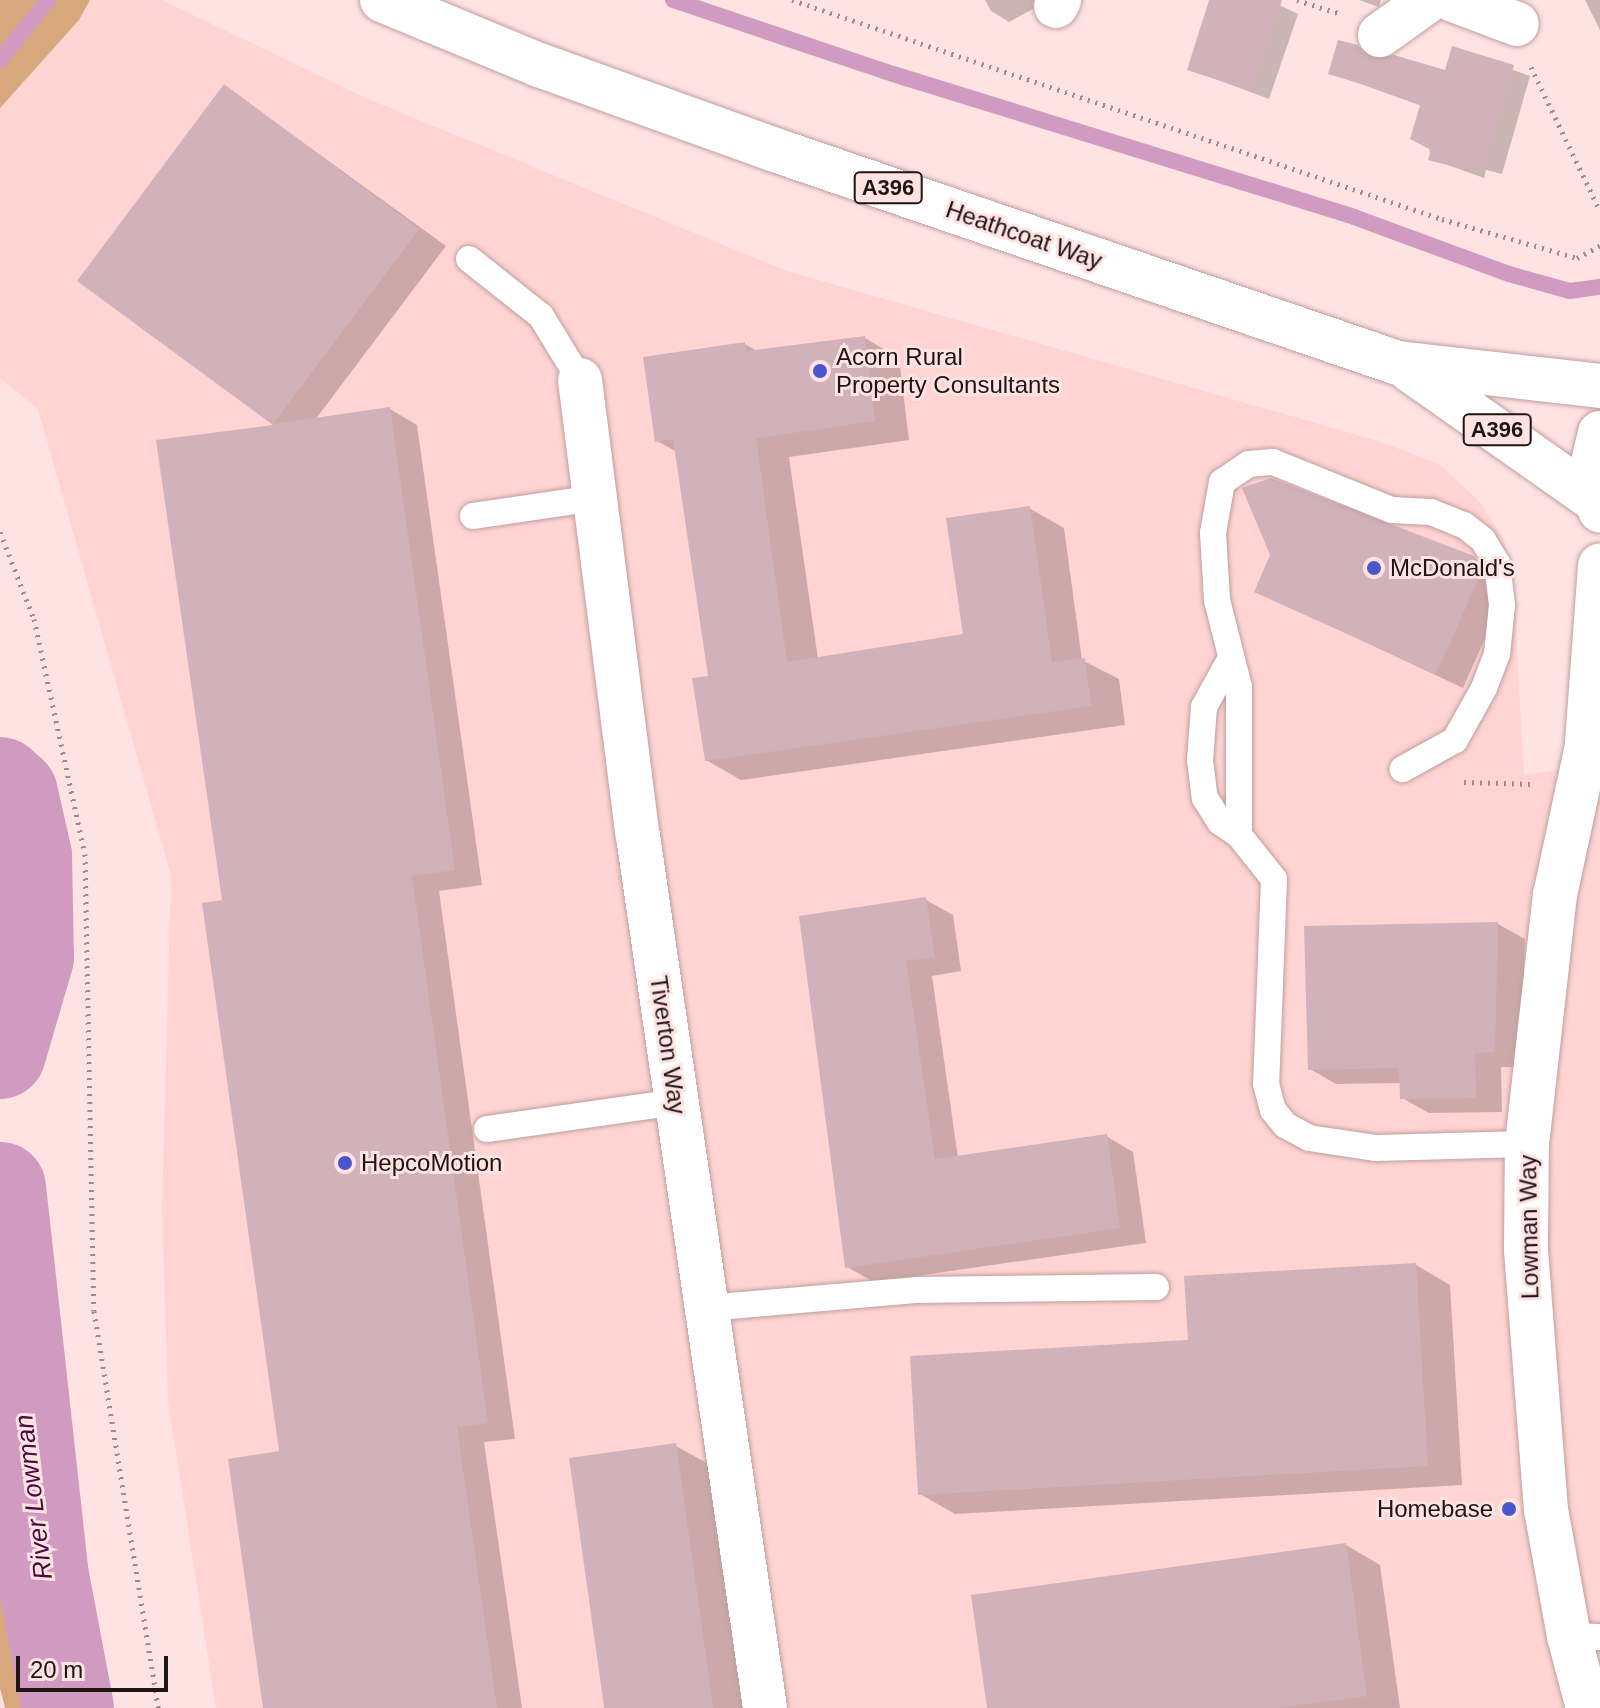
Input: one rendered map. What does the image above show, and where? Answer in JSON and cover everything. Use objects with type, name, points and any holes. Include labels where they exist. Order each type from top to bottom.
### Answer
[{"type":"street","name":"Heathcoat Way","points":[[382,0],[539,65],[760,144],[1398,363],[1600,386]]},
{"type":"street","points":[[1380,35],[1429,0]]},
{"type":"street","points":[[1453,0],[1517,24]]},
{"type":"street","name":"Heathcoat Way","points":[[1398,363],[1598,506]]},
{"type":"street","name":"Tiverton Way","points":[[580,380],[677,1102],[765,1708]]},
{"type":"street","points":[[1598,506],[1590,475],[1600,433]]},
{"type":"street","name":"Lowman Way","points":[[1588,1708],[1584,1636],[1546,1510],[1535,1401],[1526,1250],[1527,1144],[1555,895],[1593,729],[1600,565]]},
{"type":"lane","points":[[469,259],[541,316],[580,380]]},
{"type":"lane","points":[[1239,835],[1239,687],[1217,600],[1213,533],[1222,482],[1249,464],[1273,462],[1392,510],[1431,512],[1464,525],[1483,540],[1497,563],[1502,605],[1497,654],[1455,740],[1403,769]]},
{"type":"lane","points":[[473,516],[596,498]]},
{"type":"lane","points":[[1231,658],[1204,707],[1200,760],[1205,798],[1220,822],[1239,835],[1274,879],[1266,1084],[1273,1110],[1285,1125],[1309,1138],[1376,1148],[1527,1144]]},
{"type":"lane","points":[[487,1129],[677,1102]]},
{"type":"lane","points":[[707,1308],[915,1290],[1156,1287]]},
{"type":"path","points":[[792,0],[1442,219],[1577,258],[1600,246]]},
{"type":"path","points":[[1517,24],[1520,46],[1600,211]]},
{"type":"path","points":[[0,532],[34,619],[85,854],[94,1311],[158,1708]]},
{"type":"shaded area","points":[[0,0],[162,0],[368,99],[787,271],[1375,440],[1439,464],[1481,503],[1503,538],[1513,580],[1524,775],[1600,763],[1600,1708],[216,1708],[168,1401],[162,1208],[171,875],[38,409],[0,378]]},
{"type":"shaded area","points":[[0,0],[90,0],[79,20],[0,108]]},
{"type":"shaded area","points":[[0,862],[11,927],[0,999]]},
{"type":"shaded area","points":[[0,1327],[15,1451],[17,1544],[52,1708],[5,1708],[0,1688]]},
{"type":"building","points":[[1209,0],[1282,0],[1251,91],[1187,70]]},
{"type":"building","points":[[1338,40],[1358,45],[1370,58],[1394,55],[1445,70],[1452,46],[1514,65],[1485,166],[1469,161],[1467,170],[1428,160],[1431,150],[1410,139],[1421,102],[1328,74]]},
{"type":"building","name":"HepcoMotion","points":[[224,84],[419,229],[273,424],[390,407],[455,870],[412,876],[488,1423],[457,1427],[497,1708],[263,1708],[228,1459],[279,1451],[202,903],[222,900],[156,440],[273,425],[77,281]]},
{"type":"building","points":[[865,336],[875,421],[756,438],[787,662],[963,634],[946,518],[1030,506],[1052,662],[1085,658],[1091,706],[705,761],[692,678],[708,676],[673,439],[655,442],[643,357],[745,342],[746,351]]},
{"type":"building","name":"McDonald's","points":[[1271,478],[1474,556],[1482,571],[1436,674],[1254,592],[1270,555],[1242,488]]},
{"type":"building","points":[[926,897],[935,957],[906,961],[935,1159],[1107,1134],[1120,1228],[845,1268],[799,916]]},
{"type":"building","points":[[1498,922],[1495,1052],[1475,1053],[1476,1098],[1400,1099],[1399,1068],[1308,1070],[1304,926]]},
{"type":"building","points":[[1416,1263],[1428,1466],[918,1495],[910,1356],[1188,1340],[1184,1276]]},
{"type":"building","points":[[676,1443],[713,1708],[604,1708],[569,1458]]},
{"type":"building","points":[[1346,1543],[1367,1696],[1278,1708],[987,1708],[971,1595]]},
{"type":"waterway","points":[[0,60],[48,0]]},
{"type":"waterway","points":[[673,0],[893,74],[1354,217],[1509,274],[1570,291],[1600,287]]},
{"type":"waterway","name":"River Lowman","points":[[0,783],[12,794],[26,856],[28,957],[0,1053]]},
{"type":"waterway","name":"River Lowman","points":[[0,1188],[42,1571],[68,1708]]},
{"type":"place","name":"Acorn Rural Property Consultants","points":[[820,371]]},
{"type":"place","name":"McDonald's","points":[[1374,568]]},
{"type":"place","name":"HepcoMotion","points":[[345,1163]]},
{"type":"place","name":"Homebase","points":[[1509,1509]]}]
